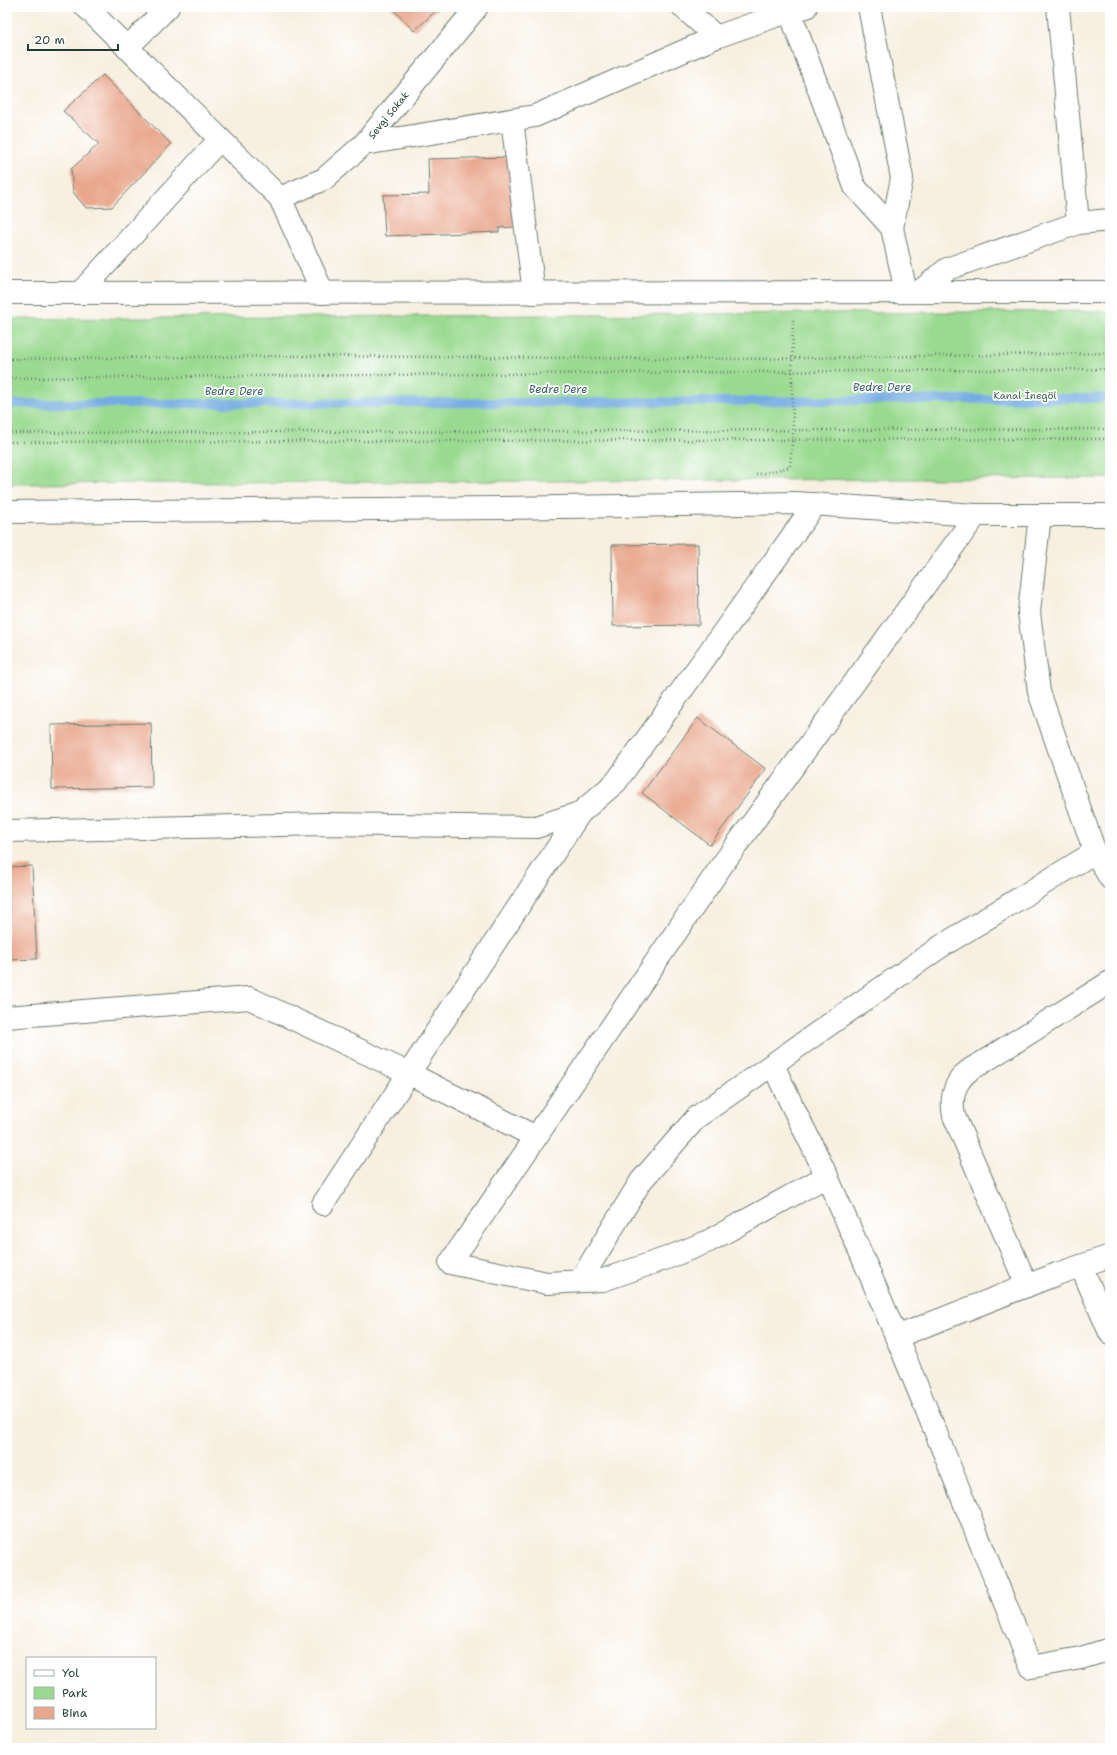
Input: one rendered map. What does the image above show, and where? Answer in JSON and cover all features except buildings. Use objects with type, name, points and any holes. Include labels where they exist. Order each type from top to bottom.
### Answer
[{"type":"street","points":[[86,7],[280,198],[323,293]]},
{"type":"street","points":[[127,48],[168,7]]},
{"type":"street","name":"Sevgi Sokak","points":[[280,198],[324,179],[364,144],[477,7]]},
{"type":"street","points":[[683,7],[716,37]]},
{"type":"street","points":[[869,7],[902,178],[892,228]]},
{"type":"street","points":[[1058,7],[1078,223]]},
{"type":"street","points":[[364,144],[535,116],[716,37],[795,8],[855,187],[892,228],[912,292]]},
{"type":"street","points":[[512,120],[534,293]]},
{"type":"street","points":[[80,293],[220,139]]},
{"type":"street","points":[[912,292],[947,269],[1078,223],[1110,220]]},
{"type":"street","points":[[7,293],[1110,292]]},
{"type":"street","points":[[7,512],[491,508],[796,503],[976,515],[1110,515]]},
{"type":"street","points":[[322,1204],[580,813],[616,782],[815,504]]},
{"type":"street","points":[[827,1176],[709,1241],[667,1258],[603,1280],[547,1283],[450,1263],[722,866],[976,515]]},
{"type":"street","points":[[1040,515],[1029,612],[1039,692],[1095,852],[1110,878]]},
{"type":"street","points":[[7,831],[324,824],[536,827],[580,813]]},
{"type":"street","points":[[580,1281],[641,1181],[698,1116],[940,947],[1095,852]]},
{"type":"street","points":[[1026,1286],[954,1116],[951,1105],[952,1094],[962,1076],[970,1068],[980,1064],[1110,982]]},
{"type":"street","points":[[7,1016],[249,998],[408,1073],[536,1137]]},
{"type":"street","points":[[773,1064],[784,1090],[827,1176],[896,1337],[1031,1667],[1081,1658],[1110,1649]]},
{"type":"street","points":[[896,1337],[1026,1286],[1110,1256]]},
{"type":"street","points":[[1082,1266],[1110,1333]]},
{"type":"path","points":[[752,476],[790,467],[793,431],[793,292]]},
{"type":"path","points":[[7,359],[303,356],[792,358],[1110,353]]},
{"type":"path","points":[[7,378],[1110,369]]},
{"type":"path","points":[[7,432],[1110,429]]},
{"type":"path","points":[[7,442],[1110,439]]},
{"type":"green space","name":"Kanal İnegöl","points":[[1110,311],[1110,478],[7,484],[7,319]]},
{"type":"waterway","name":"Bedre Dere","points":[[7,404],[665,402],[1110,398]]}]
